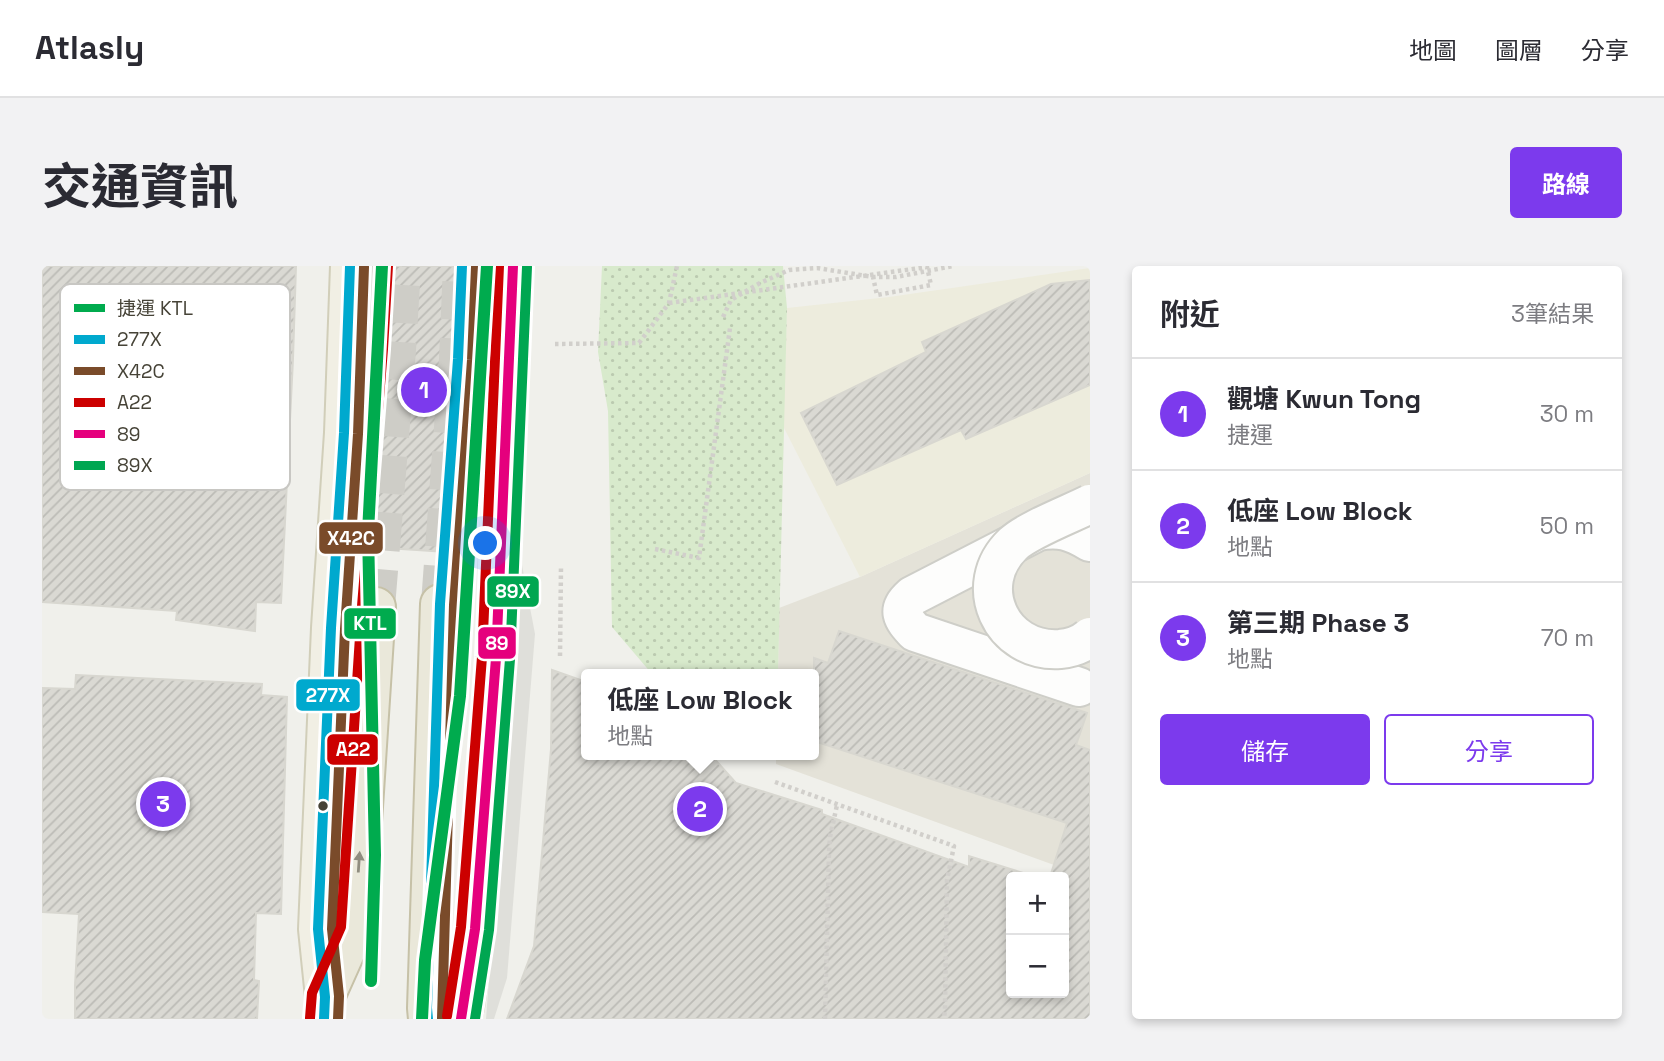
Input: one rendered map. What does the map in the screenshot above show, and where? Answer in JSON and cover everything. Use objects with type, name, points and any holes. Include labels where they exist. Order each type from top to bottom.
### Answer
[{"type":"highway","points":[[428,1019],[426,1007],[440,604]]},
{"type":"highway","points":[[324,1008],[355,930],[376,607]]},
{"type":"main road","points":[[324,1008],[317,929],[331,628],[344,433],[350,266]]},
{"type":"main road","points":[[461,1019],[475,929],[485,820],[496,658],[513,266]]},
{"type":"lane","points":[[1090,504],[1014,543],[1001,558],[994,577],[993,597],[999,617],[1012,633],[1028,645],[1047,650],[1067,649],[1090,637]]},
{"type":"lane","points":[[1079,687],[915,632],[905,622],[902,614],[904,603],[912,596],[1038,531],[1050,529],[1073,532],[1090,542]]},
{"type":"path","points":[[555,344],[639,343],[669,303],[677,266]]},
{"type":"path","points":[[723,317],[731,300],[789,270],[817,268],[873,277],[896,277],[953,266]]},
{"type":"path","points":[[669,303],[927,267],[931,285],[877,295],[873,277]]},
{"type":"path","points":[[655,548],[699,558],[730,328]]},
{"type":"path","points":[[560,656],[561,566]]},
{"type":"path","points":[[775,782],[954,846],[947,880],[944,1019]]},
{"type":"path","points":[[825,1019],[829,852],[837,805]]},
{"type":"shaded area","points":[[1090,268],[1090,473],[860,577],[783,426],[787,308],[889,297]]},
{"type":"shaded area","points":[[1090,473],[1090,878],[776,764],[776,760],[819,760],[819,669],[778,669],[779,608],[860,577]]},
{"type":"shaded area","points":[[521,560],[535,634],[507,978],[494,1019],[486,1019]]},
{"type":"green space","points":[[602,266],[783,266],[787,308],[778,669],[648,669],[612,627],[608,411],[598,352]]},
{"type":"building","points":[[42,266],[296,266],[290,420],[290,284],[60,284],[60,490],[287,490],[281,603],[256,602],[255,631],[176,620],[177,611],[42,602]]},
{"type":"building","points":[[372,266],[491,266],[480,524],[447,521],[446,552],[387,548],[389,518],[360,516]]},
{"type":"building","points":[[1090,280],[1090,385],[966,439],[961,430],[837,485],[801,413],[926,352],[922,342],[1051,284]]},
{"type":"building","points":[[839,631],[1087,713],[1076,745],[1090,750],[1090,1019],[507,1019],[534,946],[551,749],[552,670],[581,680],[581,760],[715,760],[736,783],[822,810],[822,814],[969,867],[969,856],[1020,872],[1006,872],[1006,998],[1069,998],[1069,872],[1052,872],[1067,823],[819,743],[819,669],[814,669],[814,658],[828,663]]},
{"type":"building","points":[[76,675],[262,684],[261,695],[287,697],[281,914],[256,913],[254,980],[259,981],[257,1019],[75,1019],[79,914],[42,912],[42,688],[75,689]]},
{"type":"tunnel","points":[[376,607],[402,266]]},
{"type":"tunnel","points":[[440,604],[462,266]]},
{"type":"metro line","name":"KTL","points":[[371,981],[375,855],[368,532],[382,266]]},
{"type":"metro line","name":"KTL","points":[[422,1019],[425,960],[460,696],[487,266]]},
{"type":"transit line","name":"277X","points":[[324,1019],[325,997],[318,929],[350,266]]},
{"type":"transit line","name":"A22","points":[[310,1018],[312,993],[341,927],[388,266]]},
{"type":"transit line","name":"277X","points":[[428,1019],[440,604],[462,266]]},
{"type":"transit line","name":"A22","points":[[447,1016],[461,927],[482,657],[499,266]]},
{"type":"transit line","name":"89","points":[[461,1019],[475,929],[496,658],[513,266]]},
{"type":"transit line","name":"X42C","points":[[338,1019],[339,996],[332,929],[364,267]]},
{"type":"transit line","name":"X42C","points":[[442,1018],[454,605],[476,267]]},
{"type":"transit line","name":"89X","points":[[475,1019],[489,930],[510,659],[527,267]]},
{"type":"place","name":"觀塘 Kwun Tong","points":[[424,390]]},
{"type":"place","name":"第三期 Phase 3","points":[[163,804]]},
{"type":"place","name":"低座 Low Block","points":[[700,809]]}]
